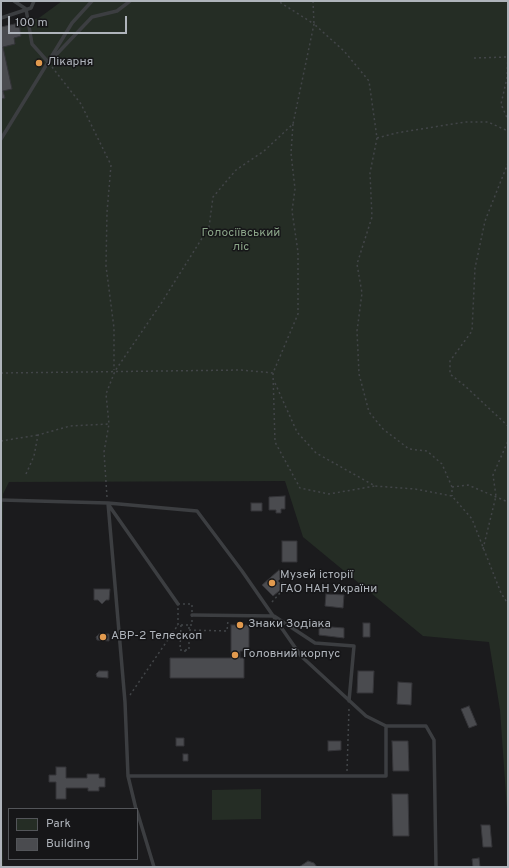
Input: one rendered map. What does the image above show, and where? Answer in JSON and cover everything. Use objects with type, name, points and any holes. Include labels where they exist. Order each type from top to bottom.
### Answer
[{"type":"lane","points":[[14,1],[26,9],[32,44],[49,62]]},
{"type":"lane","points":[[1,18],[31,8],[34,1]]},
{"type":"lane","points":[[1,139],[72,23],[92,1]]},
{"type":"lane","points":[[49,62],[92,17],[117,11],[130,1]]},
{"type":"lane","points":[[1,500],[108,503],[197,511],[268,607],[301,656],[366,716],[386,726],[426,726],[434,740],[436,867]]},
{"type":"lane","points":[[108,503],[178,604]]},
{"type":"lane","points":[[108,503],[125,702],[128,776],[136,808]]},
{"type":"lane","points":[[192,615],[274,616],[315,643],[354,646],[349,701]]},
{"type":"lane","points":[[128,776],[386,776],[386,726]]},
{"type":"lane","points":[[138,813],[154,867]]},
{"type":"path","points":[[278,1],[314,24],[344,51],[369,81],[377,138],[370,173],[372,217],[357,264],[362,293],[357,331],[359,374],[369,412],[383,429],[409,449],[427,451],[442,464],[452,487],[452,496]]},
{"type":"path","points":[[313,1],[314,24],[293,124],[291,153],[295,189],[292,211],[298,252],[298,314],[273,373],[275,442],[300,488],[328,494],[375,486],[415,489],[452,496],[472,519],[501,593],[508,604]]},
{"type":"path","points":[[508,52],[507,78],[501,104],[508,120]]},
{"type":"path","points":[[474,58],[507,57]]},
{"type":"path","points":[[49,62],[81,104],[112,165],[107,212],[106,266],[114,328],[114,371]]},
{"type":"path","points":[[377,138],[396,133],[465,122],[488,122],[508,131]]},
{"type":"path","points":[[108,503],[104,452],[108,424],[106,394],[114,371],[162,302],[209,227],[213,197],[236,170],[264,151],[293,124]]},
{"type":"path","points":[[508,163],[484,221],[475,268],[472,330],[450,361],[450,374],[508,426]]},
{"type":"path","points":[[1,373],[241,370],[273,373]]},
{"type":"path","points":[[274,382],[296,432],[316,453],[375,486]]},
{"type":"path","points":[[1,441],[38,435],[70,426],[108,424]]},
{"type":"path","points":[[26,474],[34,456],[38,435]]},
{"type":"path","points":[[483,548],[496,496],[493,475],[508,441]]},
{"type":"path","points":[[452,487],[468,485],[508,502]]},
{"type":"path","points":[[268,607],[286,586],[280,581]]},
{"type":"path","points":[[125,702],[178,626],[178,604],[192,604],[192,626],[190,626],[189,650],[180,650],[181,626]]},
{"type":"path","points":[[190,630],[227,630],[228,615]]},
{"type":"path","points":[[178,626],[190,626]]},
{"type":"path","points":[[185,650],[185,655]]},
{"type":"path","points":[[347,776],[349,701]]},
{"type":"green space","name":"Голосіївський ліс","points":[[62,1],[508,1],[508,824],[500,710],[489,642],[423,636],[303,537],[285,481],[9,482],[3,494],[1,619],[1,99],[5,98],[3,91],[12,89],[3,47],[15,44],[14,38],[21,36],[19,23],[39,18]]},
{"type":"green space","points":[[1,766],[3,867],[1,867]]},
{"type":"green space","points":[[261,789],[261,819],[212,820],[212,790]]},
{"type":"building","points":[[19,23],[21,36],[14,38],[15,44],[3,47],[12,89],[3,91],[5,98],[1,99],[1,27]]},
{"type":"building","points":[[285,496],[285,509],[281,509],[281,513],[276,513],[276,510],[269,510],[269,497]]},
{"type":"building","points":[[251,503],[262,503],[262,511],[251,511]]},
{"type":"building","points":[[282,541],[297,541],[297,562],[282,562]]},
{"type":"building","name":"Музей історії ГАО НАН України","points":[[279,570],[284,575],[278,581],[284,587],[273,596],[262,585]]},
{"type":"building","points":[[94,589],[110,589],[109,600],[106,600],[102,604],[98,600],[94,600]]},
{"type":"building","points":[[326,594],[344,595],[343,608],[325,606]]},
{"type":"building","points":[[363,623],[370,623],[370,637],[363,637]]},
{"type":"building","name":"Головний корпус","points":[[231,625],[249,625],[249,651],[240,651],[240,658],[244,658],[244,678],[170,678],[170,658],[231,658]]},
{"type":"building","points":[[319,626],[344,628],[344,638],[319,635]]},
{"type":"building","name":"АВР-2 Телескоп","points":[[99,634],[109,634],[109,641],[97,640],[96,637]]},
{"type":"building","points":[[99,671],[108,671],[108,678],[97,677],[96,674]]},
{"type":"building","points":[[358,671],[374,671],[373,693],[357,693]]},
{"type":"building","points":[[398,682],[412,683],[411,705],[397,704]]},
{"type":"building","points":[[469,706],[477,725],[469,728],[461,709]]},
{"type":"building","points":[[176,738],[184,738],[184,746],[176,746]]},
{"type":"building","points":[[328,741],[341,741],[341,750],[328,751]]},
{"type":"building","points":[[392,741],[408,741],[409,771],[393,771]]},
{"type":"building","points":[[183,754],[188,754],[188,761],[183,761]]},
{"type":"building","points":[[56,767],[66,767],[66,778],[87,778],[87,774],[99,774],[99,778],[105,778],[105,787],[99,787],[99,791],[88,791],[88,788],[66,788],[66,799],[56,799],[56,782],[49,782],[49,775],[56,775]]},
{"type":"building","points":[[392,794],[408,794],[409,836],[393,836]]},
{"type":"building","points":[[481,825],[490,825],[492,847],[483,847]]},
{"type":"building","points":[[479,858],[480,867],[473,867],[472,859]]},
{"type":"building","points":[[308,861],[314,863],[317,867],[299,867]]},
{"type":"place","name":"Лікарня","points":[[39,63]]},
{"type":"place","name":"Музей історії ГАО НАН України","points":[[272,583]]},
{"type":"place","name":"Знаки Зодіака","points":[[240,625]]},
{"type":"place","name":"АВР-2 Телескоп","points":[[103,637]]},
{"type":"place","name":"Головний корпус","points":[[235,655]]}]
